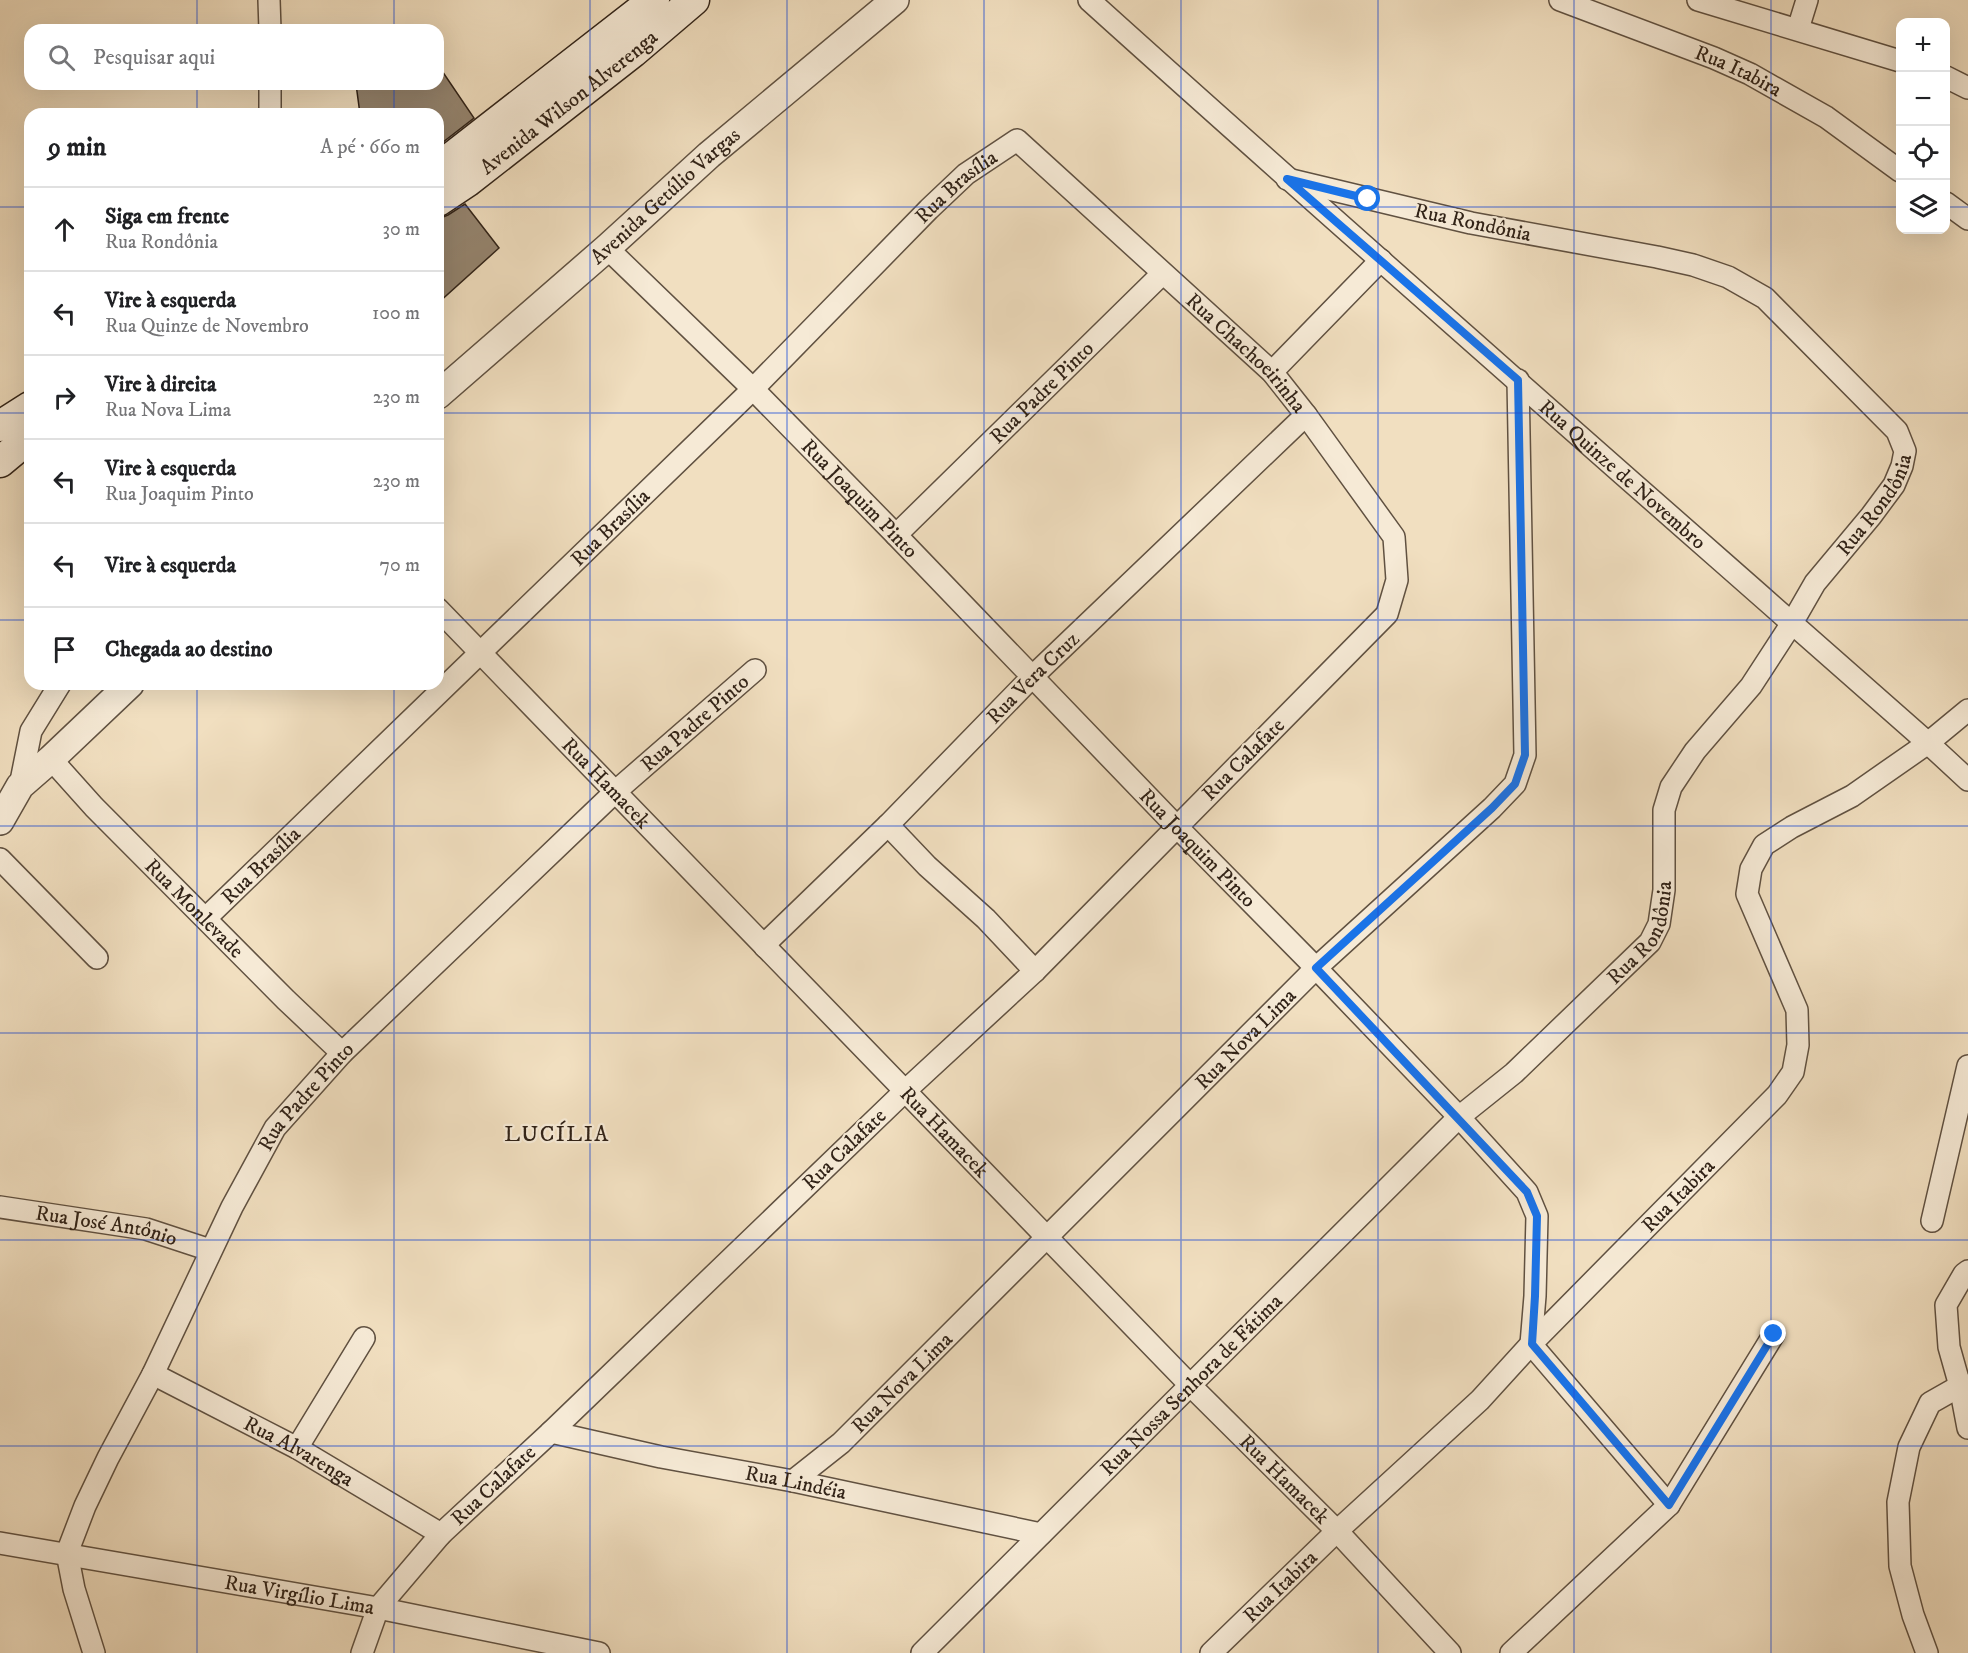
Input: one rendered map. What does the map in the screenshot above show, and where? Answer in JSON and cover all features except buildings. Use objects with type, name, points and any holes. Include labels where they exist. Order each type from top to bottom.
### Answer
[{"type":"main road","name":"Avenida Wilson Alverenga","points":[[444,163],[654,0]]},
{"type":"main road","name":"Avenida Wilson Alverenga","points":[[444,197],[468,181],[633,52],[694,0]]},
{"type":"main road","points":[[0,426],[24,411]]},
{"type":"main road","points":[[0,462],[24,442]]},
{"type":"street","points":[[269,0],[270,24]]},
{"type":"street","name":"Avenida Getúlio Vargas","points":[[444,390],[607,248],[709,155],[895,0]]},
{"type":"street","name":"Rua Quinze de Novembro","points":[[1089,0],[1287,179],[1518,380],[1968,780]]},
{"type":"street","name":"Rua Itabira","points":[[1560,0],[1714,58],[1750,74],[1826,117],[1896,168]]},
{"type":"street","points":[[1698,0],[1896,60]]},
{"type":"street","points":[[1798,29],[1807,0]]},
{"type":"street","points":[[1950,79],[1968,88]]},
{"type":"street","points":[[270,90],[270,108]]},
{"type":"street","name":"Rua Chachoeirinha","points":[[1017,140],[1272,372],[1306,415],[1394,537],[1397,580],[1387,614]]},
{"type":"street","name":"Rua Brasília","points":[[444,688],[753,389],[929,209],[966,174],[1017,140]]},
{"type":"street","name":"Rua Rondônia","points":[[1287,179],[1471,222],[1693,265],[1728,277],[1765,298],[1897,431],[1905,451],[1894,485],[1815,583],[1792,623],[1750,686],[1695,751],[1671,787],[1664,810],[1664,890],[1659,924],[1650,942],[1514,1073],[1458,1117]]},
{"type":"street","points":[[1950,206],[1968,219]]},
{"type":"street","name":"Rua Joaquim Pinto","points":[[607,248],[753,389],[896,535],[1316,968],[1527,1192],[1537,1216],[1532,1344]]},
{"type":"street","points":[[1272,372],[1381,260]]},
{"type":"street","name":"Rua Padre Pinto","points":[[896,535],[1162,274]]},
{"type":"street","name":"Rua Nova Lima","points":[[793,1481],[841,1443],[1316,968],[1492,808],[1515,784],[1525,755],[1518,380]]},
{"type":"street","name":"Rua Vera Cruz","points":[[765,947],[771,938],[888,825],[1032,676],[1306,415]]},
{"type":"street","name":"Rua Calafate","points":[[378,1608],[441,1534],[1035,970],[1387,614]]},
{"type":"street","name":"Rua Hamacek","points":[[444,615],[1191,1386],[1337,1531],[1450,1653]]},
{"type":"street","name":"Rua Padre Pinto","points":[[67,1553],[103,1468],[153,1374],[210,1250],[275,1128],[342,1053],[616,791],[755,670]]},
{"type":"street","points":[[20,786],[31,731],[56,690]]},
{"type":"street","points":[[0,820],[20,786],[124,690]]},
{"type":"street","name":"Rua Brasília","points":[[206,918],[442,690]]},
{"type":"street","name":"Rua Itabira","points":[[1211,1653],[1337,1531],[1480,1400],[1532,1344],[1777,1095],[1793,1072],[1798,1045],[1797,1010],[1748,894],[1751,869],[1764,845],[1792,826],[1852,796],[1928,743],[1968,710]]},
{"type":"street","name":"Rua Monlevade","points":[[51,759],[94,807],[286,1000],[342,1053]]},
{"type":"street","points":[[888,825],[927,866],[986,919],[1035,970]]},
{"type":"street","points":[[0,859],[97,958]]},
{"type":"street","points":[[1932,1221],[1968,1066]]},
{"type":"street","name":"Rua Nossa Senhora de Fátima","points":[[922,1653],[1458,1117]]},
{"type":"street","name":"Rua José Antônio","points":[[0,1207],[146,1229],[210,1250]]},
{"type":"street","points":[[1968,1271],[1946,1305],[1949,1347],[1964,1385],[1968,1428]]},
{"type":"street","points":[[1511,1653],[1669,1505],[1774,1334]]},
{"type":"street","points":[[297,1448],[364,1338]]},
{"type":"street","points":[[1532,1344],[1669,1505]]},
{"type":"street","name":"Rua Alvarenga","points":[[153,1374],[297,1448],[441,1534]]},
{"type":"street","points":[[1927,1653],[1913,1615],[1900,1566],[1898,1502],[1909,1446],[1930,1403],[1964,1385]]},
{"type":"street","name":"Rua Lindéia","points":[[551,1432],[661,1457],[793,1481],[1041,1534]]},
{"type":"street","name":"Rua Virgílio Lima","points":[[0,1543],[378,1608],[599,1653]]},
{"type":"street","points":[[67,1553],[74,1589],[94,1653]]},
{"type":"street","points":[[362,1653],[378,1608]]},
{"type":"district","name":"LUCÍLIA","points":[[557,1133]]},
{"type":"route","points":[[1368,199],[1287,179],[1518,380],[1525,755],[1515,784],[1492,808],[1316,968],[1527,1192],[1537,1216],[1532,1344],[1669,1505],[1774,1334]]}]
